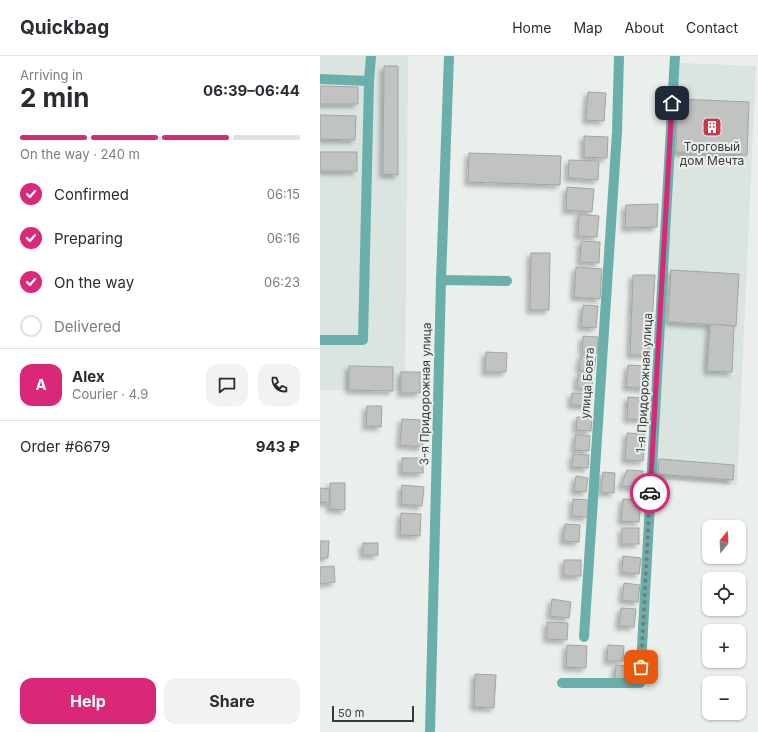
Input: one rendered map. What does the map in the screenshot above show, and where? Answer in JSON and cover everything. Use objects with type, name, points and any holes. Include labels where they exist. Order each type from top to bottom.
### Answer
[{"type":"lane","points":[[320,340],[363,340],[369,81],[371,56]]},
{"type":"lane","name":"3-я Придорожная улица","points":[[430,732],[441,280],[449,56]]},
{"type":"lane","name":"улица Бовта","points":[[584,637],[617,132],[619,56]]},
{"type":"lane","name":"1-я Придорожная улица","points":[[562,683],[640,683],[675,56]]},
{"type":"lane","points":[[320,79],[369,81]]},
{"type":"lane","points":[[441,280],[507,281]]},
{"type":"shaded area","points":[[320,56],[408,56],[405,391],[320,390]]},
{"type":"shaded area","points":[[680,63],[756,66],[737,485],[656,479]]},
{"type":"building","points":[[384,66],[398,66],[398,175],[383,174]]},
{"type":"building","points":[[320,86],[358,87],[358,104],[320,104]]},
{"type":"building","points":[[588,92],[606,93],[604,121],[586,120]]},
{"type":"building","name":"Торговый дом Мечта","points":[[678,99],[749,102],[747,155],[676,152]]},
{"type":"building","points":[[320,115],[356,116],[355,140],[320,139]]},
{"type":"building","points":[[584,136],[608,137],[607,158],[584,157]]},
{"type":"building","points":[[320,152],[357,152],[357,171],[320,171]]},
{"type":"building","points":[[469,153],[561,156],[560,185],[468,182]]},
{"type":"building","points":[[569,160],[599,161],[598,180],[568,178]]},
{"type":"building","points":[[567,187],[594,189],[592,212],[566,210]]},
{"type":"building","points":[[658,204],[657,227],[625,228],[626,205]]},
{"type":"building","points":[[579,214],[599,216],[597,237],[578,236]]},
{"type":"building","points":[[581,241],[600,242],[599,263],[580,262]]},
{"type":"building","points":[[531,253],[550,253],[549,310],[530,310]]},
{"type":"building","points":[[576,267],[602,269],[600,299],[574,297]]},
{"type":"building","points":[[671,270],[739,274],[736,326],[668,322]]},
{"type":"building","points":[[633,275],[655,275],[650,355],[630,355]]},
{"type":"building","points":[[583,305],[598,306],[596,328],[581,327]]},
{"type":"building","points":[[710,324],[734,326],[732,372],[707,371]]},
{"type":"building","points":[[583,336],[598,337],[597,354],[582,352]]},
{"type":"building","points":[[486,352],[507,353],[506,372],[485,372]]},
{"type":"building","points":[[581,355],[596,357],[594,371],[579,370]]},
{"type":"building","points":[[628,365],[648,366],[647,389],[626,387]]},
{"type":"building","points":[[349,366],[393,367],[393,391],[349,390]]},
{"type":"building","points":[[401,372],[420,372],[420,393],[401,393]]},
{"type":"building","points":[[578,374],[593,375],[592,389],[577,388]]},
{"type":"building","points":[[572,393],[590,394],[589,406],[571,405]]},
{"type":"building","points":[[628,397],[647,398],[646,420],[627,419]]},
{"type":"building","points":[[367,406],[382,406],[381,427],[366,426]]},
{"type":"building","points":[[577,417],[592,418],[591,431],[576,430]]},
{"type":"building","points":[[402,419],[424,420],[422,447],[400,445]]},
{"type":"building","points":[[627,433],[645,434],[643,461],[625,460]]},
{"type":"building","points":[[576,434],[590,436],[589,451],[574,450]]},
{"type":"building","points":[[573,454],[589,455],[588,468],[572,467]]},
{"type":"building","points":[[402,458],[423,458],[423,473],[402,473]]},
{"type":"building","points":[[659,459],[734,465],[733,480],[658,474]]},
{"type":"building","points":[[627,470],[643,471],[642,488],[621,486]]},
{"type":"building","points":[[603,472],[615,473],[614,493],[601,492]]},
{"type":"building","points":[[576,476],[588,478],[586,492],[574,491]]},
{"type":"building","points":[[330,483],[345,483],[345,510],[330,509]]},
{"type":"building","points":[[402,485],[424,487],[422,506],[401,504]]},
{"type":"building","points":[[320,488],[330,489],[329,503],[320,502]]},
{"type":"building","points":[[573,499],[589,500],[588,517],[572,516]]},
{"type":"building","points":[[623,499],[641,500],[639,522],[621,521]]},
{"type":"building","points":[[401,513],[421,514],[420,536],[400,535]]},
{"type":"building","points":[[565,524],[580,525],[579,542],[563,541]]},
{"type":"building","points":[[622,528],[639,528],[639,544],[622,544]]},
{"type":"building","points":[[320,541],[329,541],[328,558],[320,558]]},
{"type":"building","points":[[363,543],[378,543],[378,555],[363,555]]},
{"type":"building","points":[[623,556],[641,558],[639,574],[622,572]]},
{"type":"building","points":[[564,560],[581,560],[581,576],[564,576]]},
{"type":"building","points":[[334,566],[335,582],[320,584],[320,567]]},
{"type":"building","points":[[624,583],[640,585],[638,602],[622,600]]},
{"type":"building","points":[[552,599],[571,602],[569,618],[550,616]]},
{"type":"building","points":[[621,608],[636,609],[634,627],[619,626]]},
{"type":"building","points":[[547,622],[568,623],[567,640],[547,639]]},
{"type":"building","points":[[567,645],[587,646],[586,668],[566,667]]},
{"type":"building","points":[[608,645],[624,646],[623,661],[607,661]]},
{"type":"building","points":[[616,665],[632,666],[631,679],[615,679]]},
{"type":"building","points":[[475,674],[496,675],[494,708],[474,707]]},
{"type":"way so far","points":[[641,667],[650,493]]},
{"type":"place","name":"Торговый дом Мечта","points":[[712,127]]},
{"type":"route","points":[[650,493],[672,103]]}]
